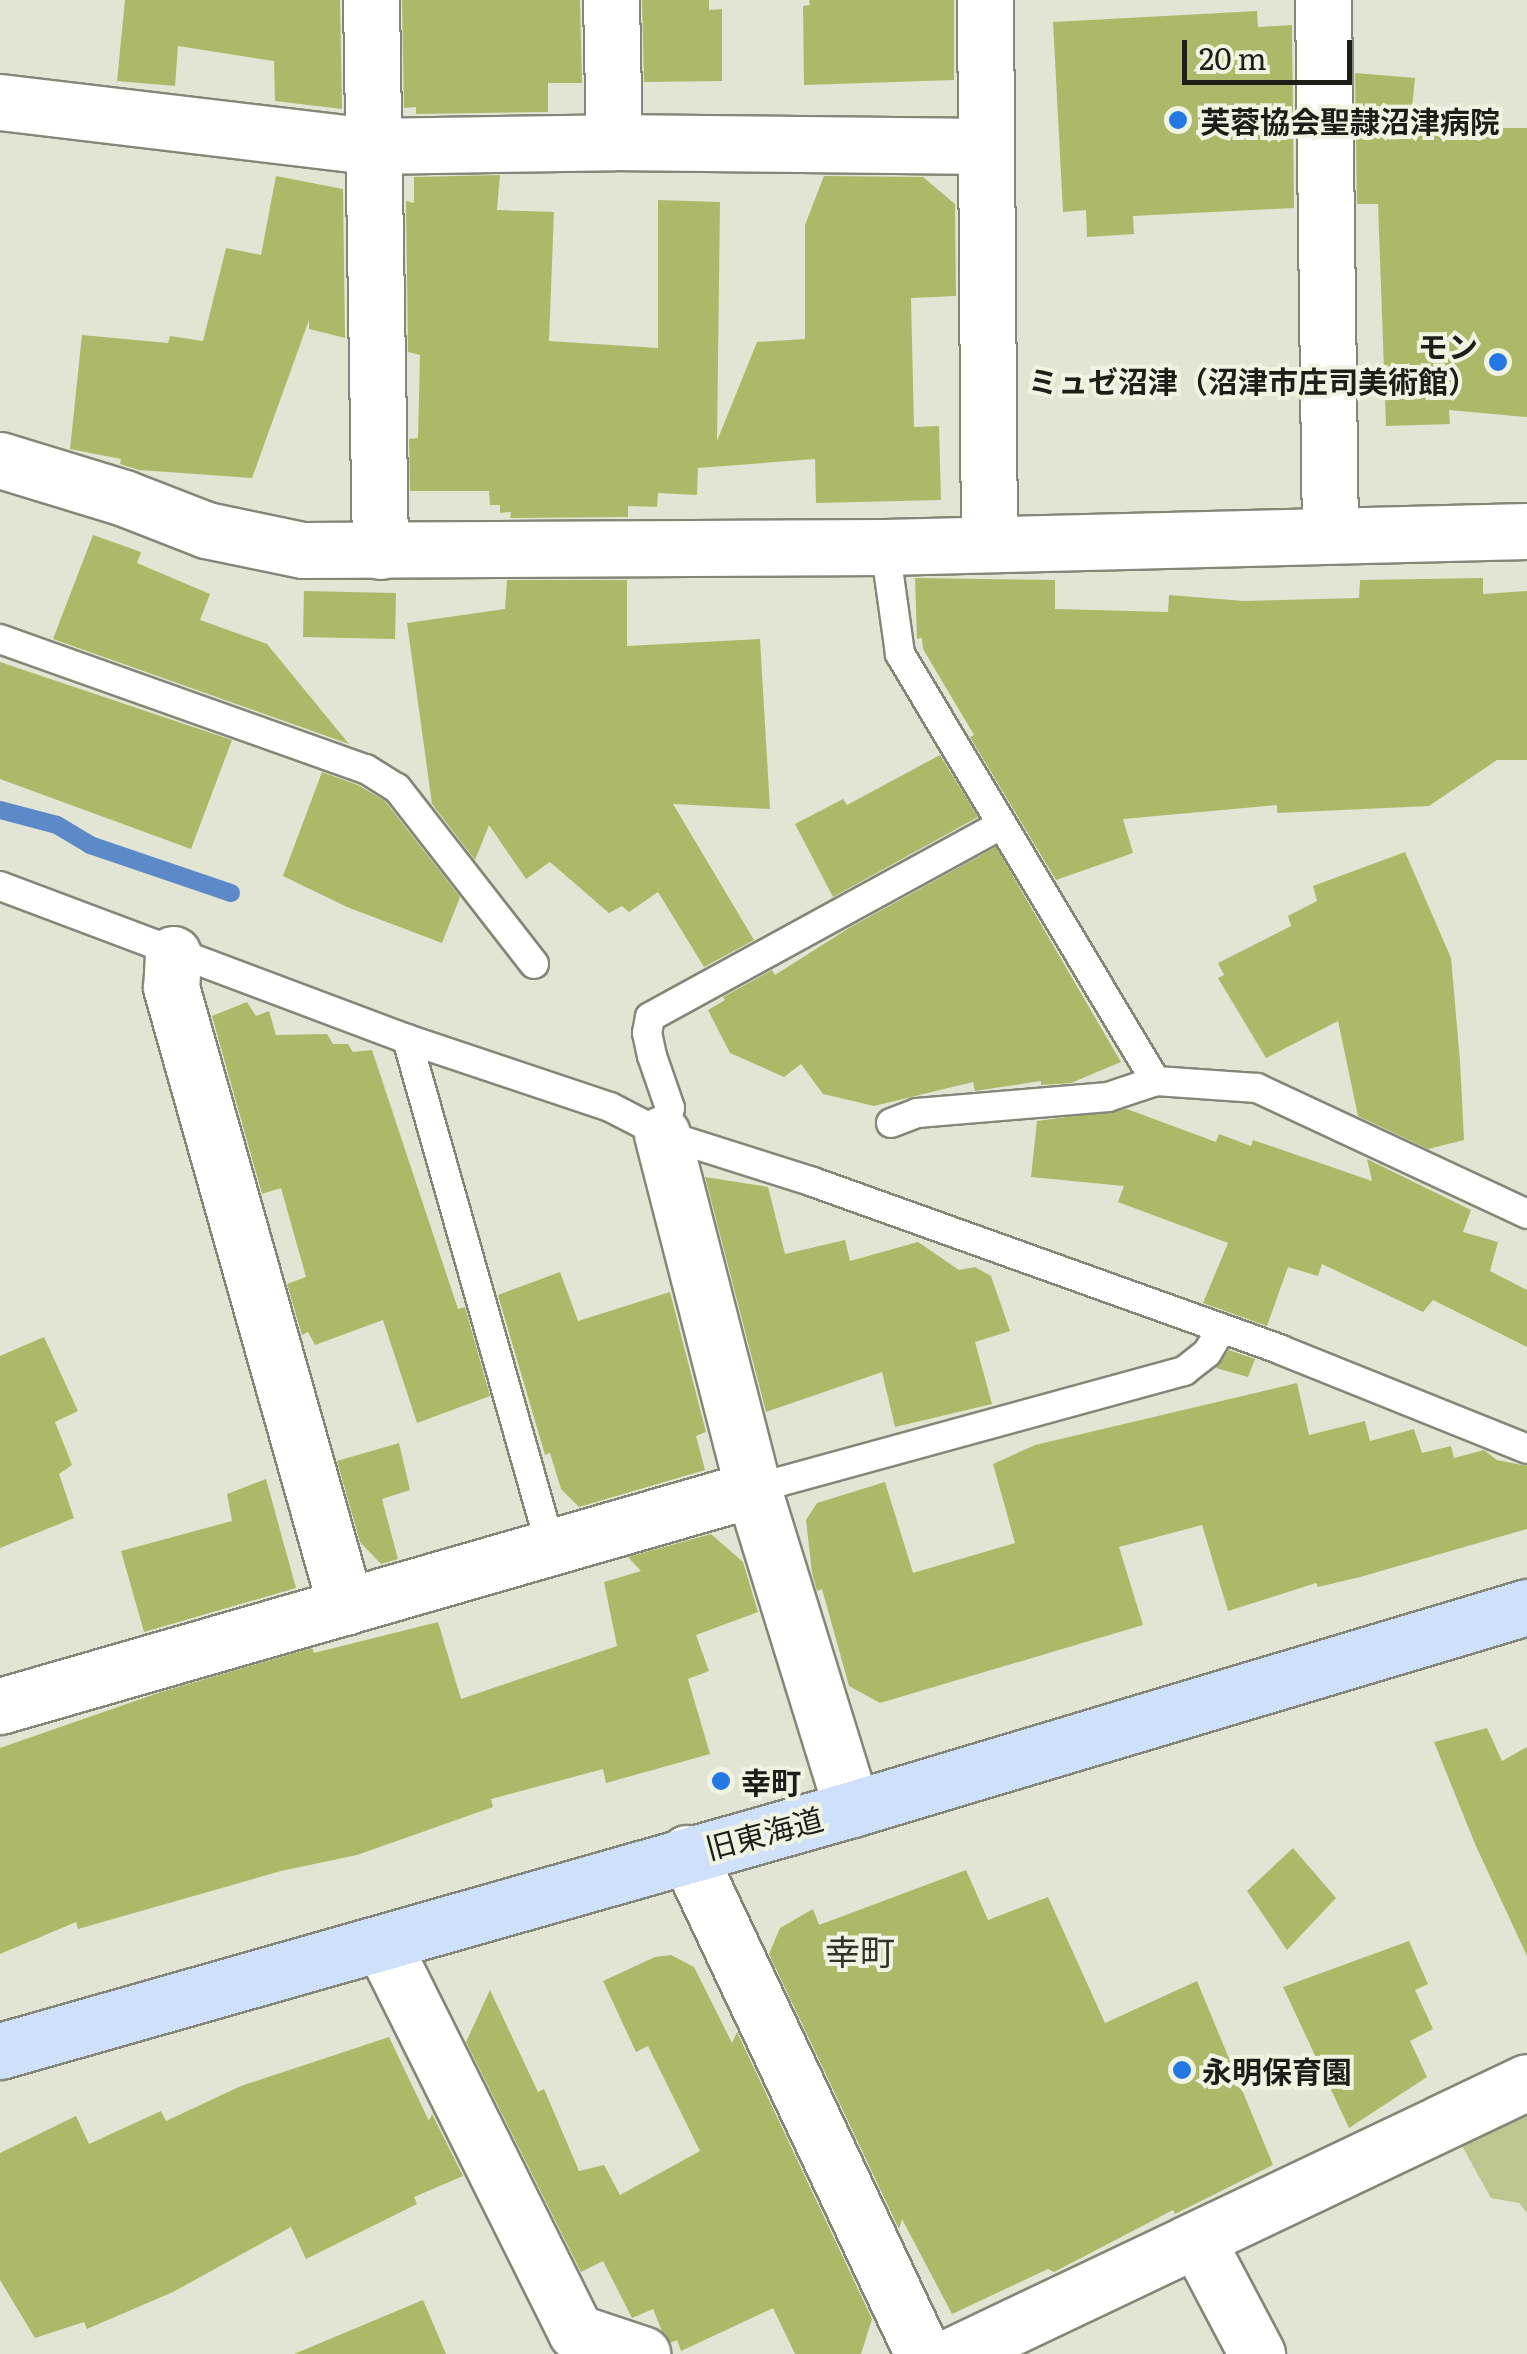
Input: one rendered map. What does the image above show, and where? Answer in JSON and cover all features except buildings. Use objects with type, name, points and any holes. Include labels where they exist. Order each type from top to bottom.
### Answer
[{"type":"street","points":[[371,0],[370,146],[380,551]]},
{"type":"street","points":[[611,0],[614,142]]},
{"type":"street","points":[[985,0],[989,543]]},
{"type":"street","points":[[1323,0],[1330,536]]},
{"type":"street","points":[[0,102],[370,146],[614,142],[986,146]]},
{"type":"street","points":[[0,460],[206,530],[303,550],[885,547],[1527,531]]},
{"type":"street","points":[[172,954],[171,986],[346,1607]]},
{"type":"street","points":[[662,1134],[753,1489],[852,1809]]},
{"type":"street","points":[[0,1706],[753,1489]]},
{"type":"street","name":"旧東海道","points":[[0,2052],[852,1809],[1527,1607]]},
{"type":"street","points":[[687,1853],[923,2354]]},
{"type":"street","points":[[383,1945],[576,2332],[642,2354]]},
{"type":"street","points":[[955,2354],[1527,2082]]},
{"type":"street","points":[[1197,2240],[1257,2354]]},
{"type":"lane","points":[[885,547],[900,654],[1156,1081]]},
{"type":"lane","points":[[0,638],[366,769],[397,788],[534,964]]},
{"type":"lane","points":[[662,1134],[670,1108],[652,1056],[647,1033],[650,1017],[1000,826]]},
{"type":"lane","points":[[0,886],[172,954],[610,1108],[662,1134],[813,1182],[1221,1330],[1527,1449]]},
{"type":"lane","points":[[407,1039],[552,1548]]},
{"type":"lane","points":[[891,1123],[917,1113],[1108,1098],[1156,1081],[1257,1088],[1527,1214]]},
{"type":"lane","points":[[753,1489],[1184,1372],[1207,1353],[1221,1330]]},
{"type":"green space","points":[[1527,2114],[1527,2213],[1519,2203],[1491,2198],[1462,2146]]},
{"type":"waterway","points":[[0,810],[57,825],[90,845],[231,893]]},
{"type":"place","name":"芙蓉協会聖隷沼津病院","points":[[1178,120]]},
{"type":"place","name":"モン ミュゼ沼津（沼津市庄司美術館）","points":[[1498,362]]},
{"type":"place","name":"幸町","points":[[721,1781]]},
{"type":"place","name":"永明保育園","points":[[1182,2070]]},
{"type":"district","name":"幸町","points":[[860,1950]]}]
